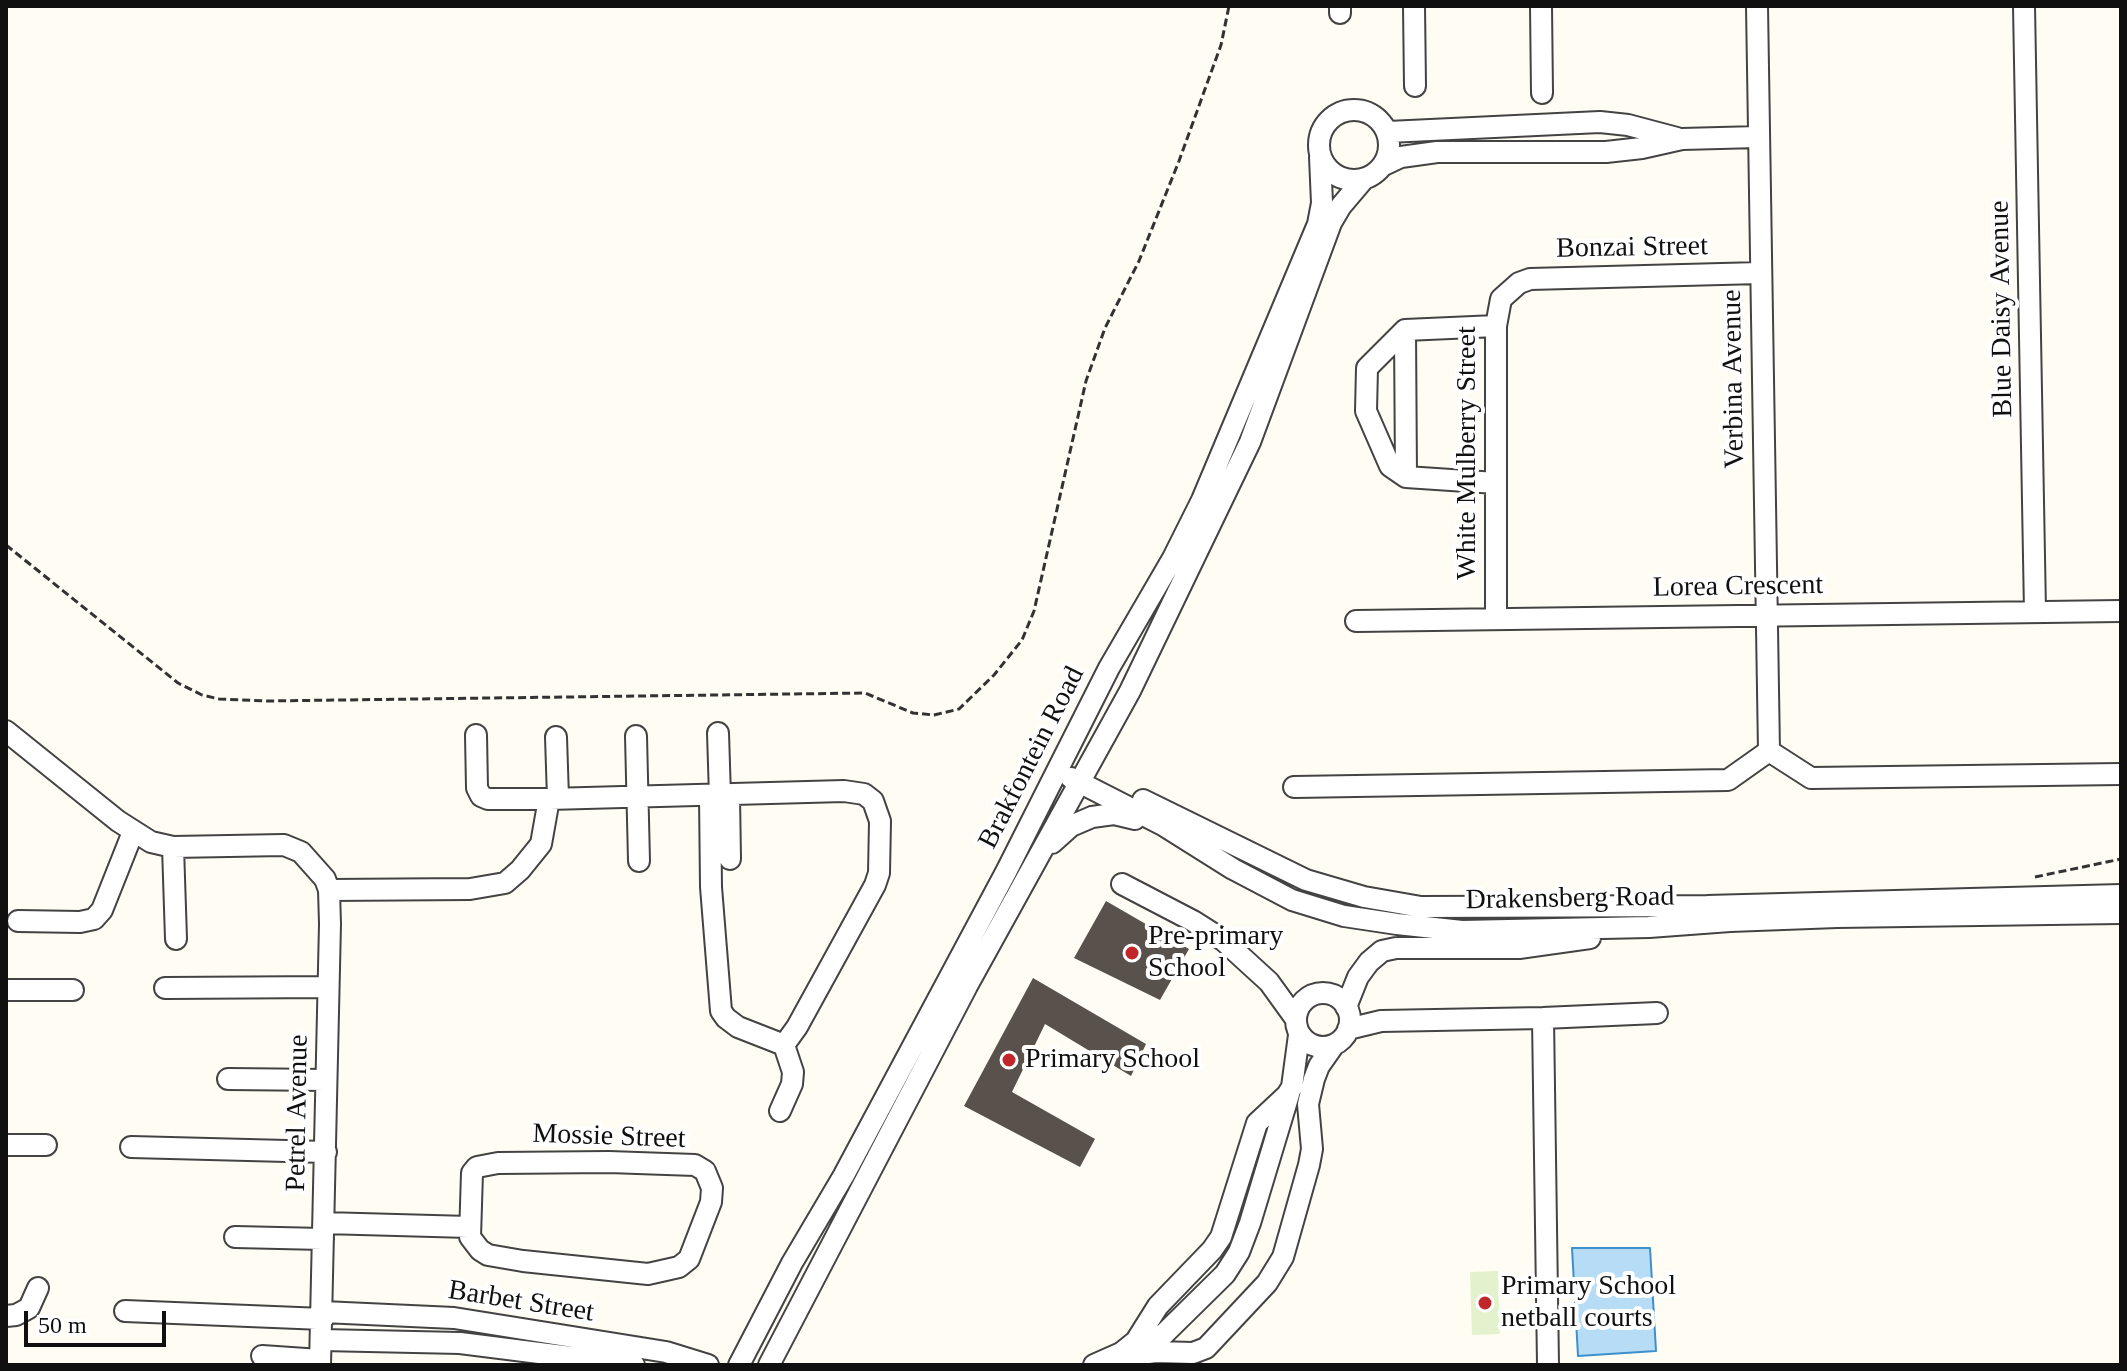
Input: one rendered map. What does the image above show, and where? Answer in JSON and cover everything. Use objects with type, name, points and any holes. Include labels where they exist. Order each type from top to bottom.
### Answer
[{"type":"street","points":[[1414,6],[1415,86]]},
{"type":"street","points":[[1541,6],[1542,93]]},
{"type":"street","name":"Verbina Avenue","points":[[1757,6],[1769,751]]},
{"type":"street","name":"Blue Daisy Avenue","points":[[2024,6],[2035,611]]},
{"type":"street","points":[[1364,111],[1374,115],[1388,132],[1390,149],[1384,165],[1363,180],[1342,179],[1325,166],[1320,157],[1318,146],[1324,126],[1342,112],[1364,111]]},
{"type":"street","points":[[1388,132],[1600,122],[1628,125],[1682,139]]},
{"type":"street","points":[[1384,165],[1416,154],[1606,152],[1682,139],[1758,137]]},
{"type":"street","name":"Brakfontein Road","points":[[769,1365],[1026,876],[1130,691],[1224,475],[1318,224],[1322,203],[1320,157]]},
{"type":"street","name":"Brakfontein Road","points":[[739,1365],[792,1263],[844,1175],[1109,668],[1224,475],[1250,442],[1331,223],[1363,180]]},
{"type":"street","name":"Bonzai Street","points":[[1508,292],[1530,279],[1760,273]]},
{"type":"street","name":"White Mulberry Street","points":[[1496,618],[1496,326],[1501,299],[1508,292]]},
{"type":"street","points":[[1496,326],[1405,330],[1367,368],[1366,411],[1390,466],[1406,477],[1496,483]]},
{"type":"street","points":[[1405,330],[1406,477]]},
{"type":"street","name":"Lorea Crescent","points":[[1356,621],[2121,611]]},
{"type":"street","points":[[6,731],[133,832],[151,842],[173,847],[176,939]]},
{"type":"street","points":[[718,733],[720,796],[730,859]]},
{"type":"street","points":[[476,735],[477,788],[481,796],[488,799],[844,791],[864,794],[873,801],[878,811],[879,873],[875,885],[797,1027],[784,1045]]},
{"type":"street","points":[[636,736],[639,861]]},
{"type":"street","points":[[329,890],[470,889],[505,883],[541,844],[554,798],[556,737]]},
{"type":"street","points":[[1294,787],[1728,780],[1769,751],[1811,778],[2121,774]]},
{"type":"street","name":"Drakensberg Road","points":[[1060,764],[1233,869],[1292,900],[1344,916],[1462,931],[1649,927],[1822,918],[2121,913]]},
{"type":"street","name":"Drakensberg Road","points":[[1084,777],[1306,880],[1364,897],[1421,907],[1707,906],[2121,895]]},
{"type":"street","points":[[720,796],[711,887],[718,1002],[726,1018],[738,1027],[784,1045]]},
{"type":"street","points":[[1026,876],[1058,836],[1092,817],[1114,814],[1163,825]]},
{"type":"street","points":[[18,921],[80,922],[94,919],[102,910],[133,832]]},
{"type":"street","name":"Petrel Avenue","points":[[173,847],[284,845],[301,852],[315,865],[329,890],[322,1338]]},
{"type":"street","points":[[1122,884],[1223,940],[1269,982],[1297,1027],[1314,1046],[1333,1046]]},
{"type":"street","points":[[1094,1365],[1116,1357],[1156,1352],[1198,1359],[1259,1293],[1283,1257],[1309,1165],[1312,1149],[1310,1094],[1319,1066],[1333,1046],[1340,1042],[1358,977],[1382,951],[1396,948],[1519,948],[1649,927]]},
{"type":"street","points":[[1269,982],[1308,997],[1325,993],[1341,1000],[1348,1016]]},
{"type":"street","points":[[165,988],[328,993]]},
{"type":"street","points":[[6,990],[73,990]]},
{"type":"street","points":[[231,998],[328,993]]},
{"type":"street","points":[[1116,1357],[1136,1341],[1158,1306],[1221,1237],[1257,1123],[1292,1087],[1297,1010],[1308,997]]},
{"type":"street","points":[[1348,1016],[1381,1021],[1657,1013]]},
{"type":"street","points":[[1543,1018],[1548,1365]]},
{"type":"street","points":[[780,1111],[792,1084],[793,1072],[784,1045]]},
{"type":"street","points":[[228,1079],[326,1080]]},
{"type":"street","points":[[6,1145],[46,1145]]},
{"type":"street","points":[[131,1147],[326,1158]]},
{"type":"street","points":[[150,1159],[326,1158]]},
{"type":"street","name":"Mossie Street","points":[[609,1162],[695,1165],[705,1171],[712,1188],[707,1217],[689,1259],[679,1267],[648,1274],[488,1255],[470,1237],[469,1227],[472,1173],[485,1164],[609,1162]]},
{"type":"street","points":[[235,1237],[469,1227]]},
{"type":"street","points":[[6,1316],[29,1308],[38,1288]]},
{"type":"street","points":[[125,1311],[322,1338]]},
{"type":"street","points":[[439,1343],[442,1317]]},
{"type":"street","name":"Barbet Street","points":[[322,1338],[442,1317],[647,1349],[708,1365]]},
{"type":"street","points":[[149,1325],[322,1338]]},
{"type":"street","points":[[262,1356],[322,1338]]},
{"type":"street","name":"Barbet Street","points":[[322,1338],[485,1346],[634,1365]]},
{"type":"path","points":[[6,545],[178,683],[202,695],[219,699],[267,701],[865,693],[913,713],[934,715],[959,709],[994,675],[1022,640],[1034,611],[1086,381],[1105,328],[1139,261],[1179,161],[1221,45],[1229,6]]},
{"type":"path","points":[[2010,898],[2017,886],[2035,877],[2121,859]]},
{"type":"green space","name":"Primary School netball courts","points":[[1498,1271],[1500,1334],[1472,1335],[1470,1272]]},
{"type":"water","points":[[1572,1248],[1650,1248],[1656,1351],[1578,1356]]},
{"type":"building","name":"Pre-primary School","points":[[1106,901],[1189,949],[1160,1000],[1074,958]]},
{"type":"building","name":"Primary School","points":[[1033,978],[1146,1044],[1131,1076],[1045,1024],[1012,1092],[1095,1139],[1080,1167],[964,1106]]},
{"type":"place","name":"Pre-primary School","points":[[1132,953]]},
{"type":"place","name":"Primary School","points":[[1009,1060]]},
{"type":"place","name":"Primary School netball courts","points":[[1485,1303]]}]
